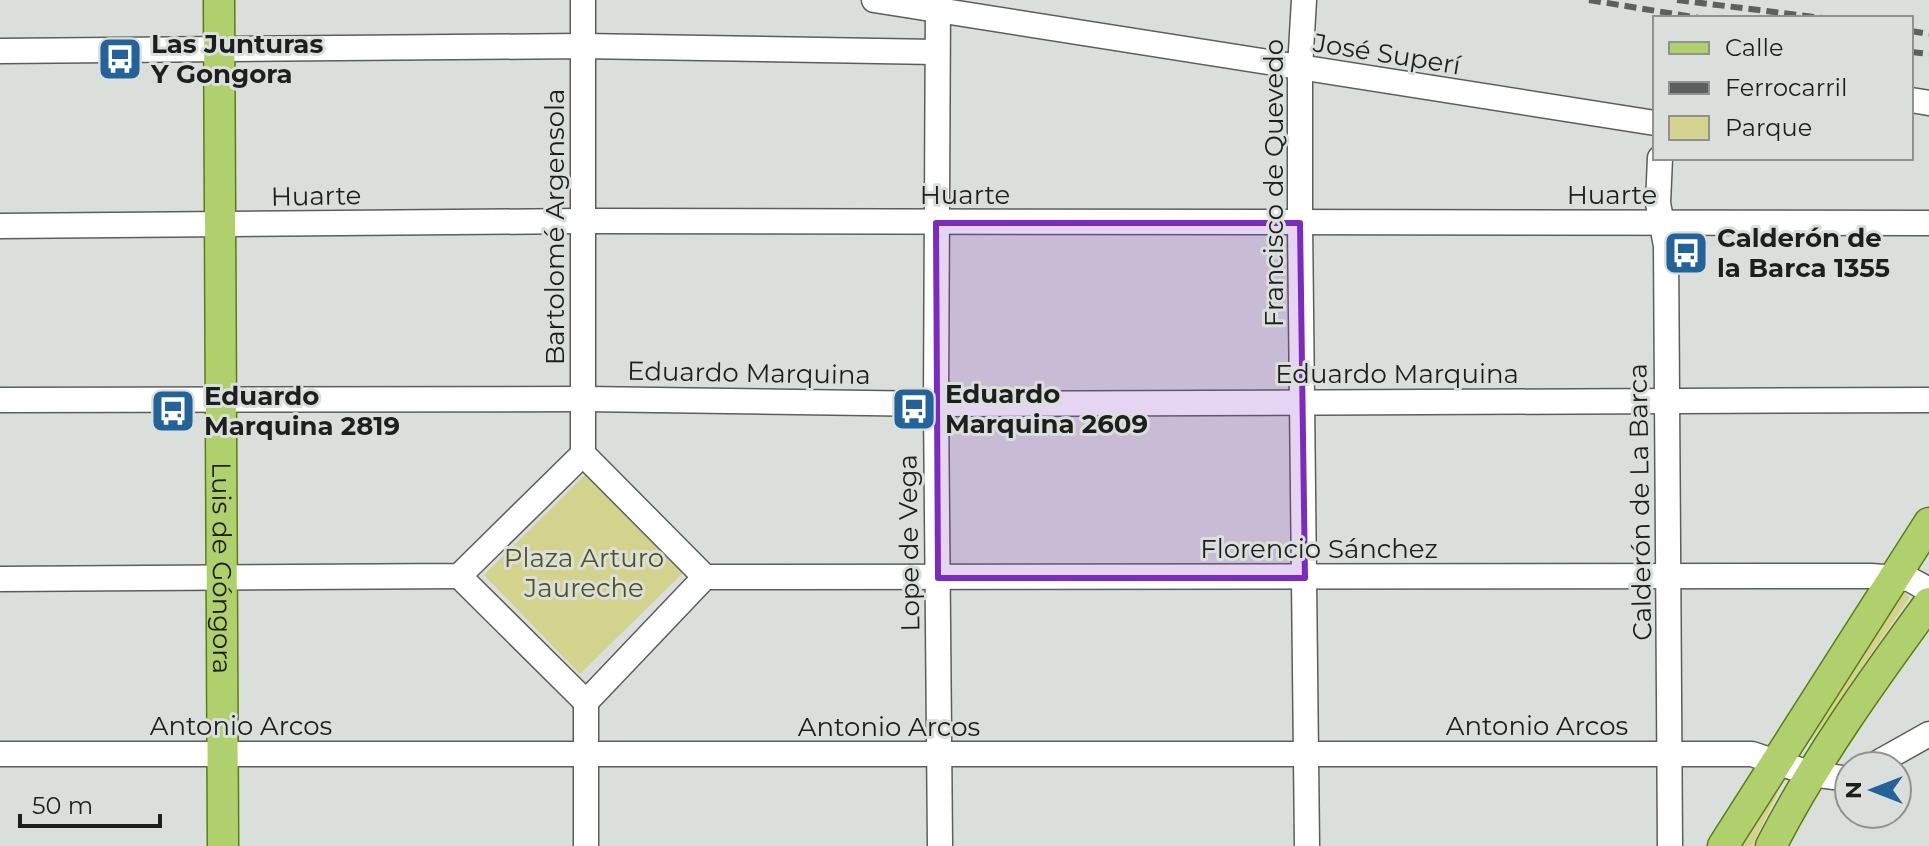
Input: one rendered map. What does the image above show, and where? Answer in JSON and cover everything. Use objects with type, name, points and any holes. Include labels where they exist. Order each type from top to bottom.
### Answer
[{"type":"main road","name":"Luis de Góngora","points":[[219,0],[223,846]]},
{"type":"main road","points":[[1723,846],[1929,523]]},
{"type":"main road","points":[[1771,846],[1812,774],[1879,671],[1929,603]]},
{"type":"street","name":"Bartolomé Argensola","points":[[583,0],[583,454]]},
{"type":"street","name":"José Superí","points":[[874,0],[938,5],[1300,68],[1653,123]]},
{"type":"street","name":"Francisco de Quevedo","points":[[1304,0],[1300,68],[1300,223],[1307,846]]},
{"type":"street","name":"Lope de Vega","points":[[938,5],[936,404],[940,846]]},
{"type":"street","points":[[0,51],[582,46],[936,52]]},
{"type":"street","name":"Calderón de La Barca","points":[[1660,160],[1658,203],[1666,246],[1671,845]]},
{"type":"street","name":"Huarte","points":[[0,226],[582,221],[1929,223]]},
{"type":"street","name":"Eduardo Marquina","points":[[0,400],[584,399],[936,404],[1929,400]]},
{"type":"street","points":[[0,579],[459,576],[583,454],[705,577],[586,702],[586,846]]},
{"type":"street","points":[[459,576],[586,702]]},
{"type":"street","name":"Florencio Sánchez","points":[[705,577],[1896,576],[1929,590]]},
{"type":"street","points":[[1900,750],[1929,734]]},
{"type":"street","name":"Antonio Arcos","points":[[0,754],[1752,754],[1812,774],[1833,777]]},
{"type":"street","points":[[1791,808],[1833,787]]},
{"type":"highlighted area","points":[[936,223],[1300,223],[1305,578],[938,578]]},
{"type":"green space","name":"Plaza Arturo Jaureche","points":[[586,474],[683,573],[580,674],[484,575]]},
{"type":"green space","points":[[1898,587],[1910,597],[1812,740],[1806,740]]},
{"type":"green space","points":[[1778,787],[1778,793],[1752,846],[1740,846]]},
{"type":"railway","points":[[1589,0],[1687,16]]},
{"type":"railway","points":[[1677,0],[1807,16]]},
{"type":"railway","points":[[1913,31],[1929,34]]},
{"type":"railway","points":[[1913,52],[1929,54]]},
{"type":"place","name":"Las Junturas Y Gongora","points":[[120,59]]},
{"type":"place","name":"Calderón de la Barca 1355","points":[[1686,253]]},
{"type":"place","name":"Eduardo Marquina 2609","points":[[914,409]]},
{"type":"place","name":"Eduardo Marquina 2819","points":[[173,411]]}]
